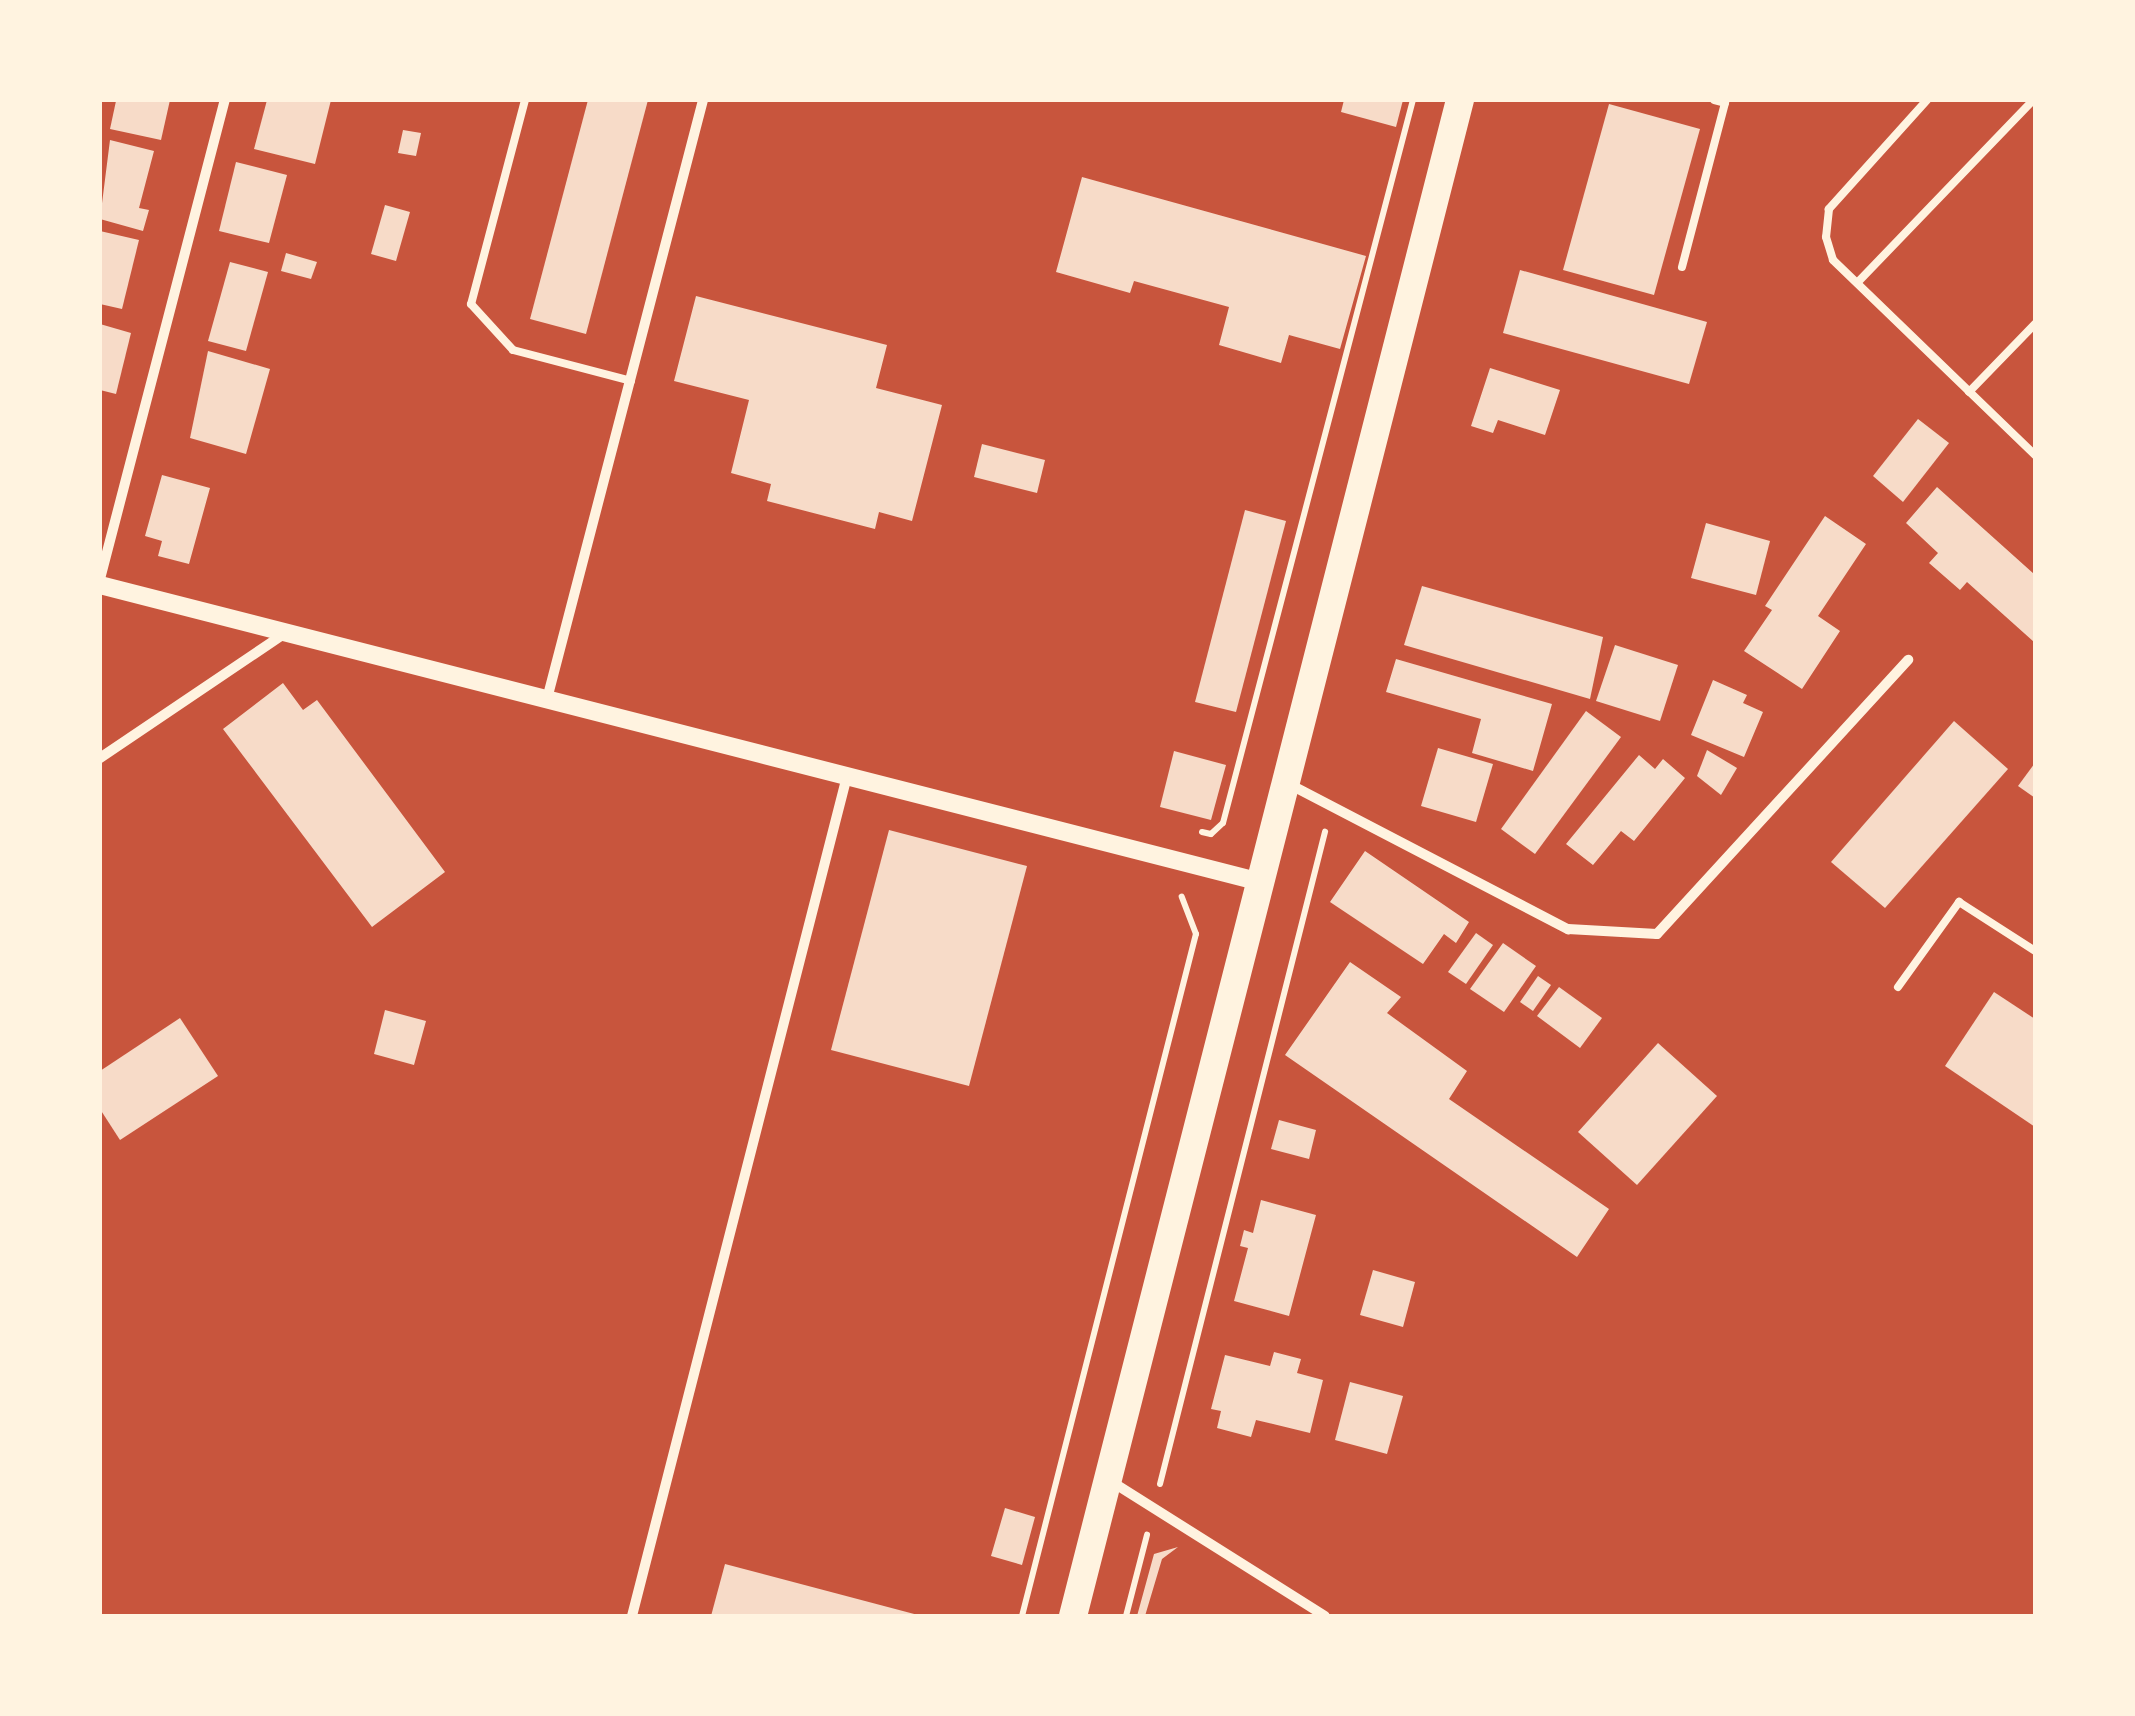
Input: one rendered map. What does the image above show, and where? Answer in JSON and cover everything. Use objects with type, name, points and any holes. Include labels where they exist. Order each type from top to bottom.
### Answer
[{"type":"highway","points":[[1073,1616],[1460,100]]},
{"type":"street","points":[[226,100],[100,582],[284,634],[1261,882]]},
{"type":"street","points":[[547,698],[703,100]]},
{"type":"street","points":[[100,758],[284,634]]},
{"type":"street","points":[[1286,782],[1568,929],[1657,934],[1908,660]]},
{"type":"street","points":[[632,1616],[847,776]]},
{"type":"street","points":[[1108,1480],[1325,1616]]},
{"type":"lane","points":[[524,100],[470,304],[514,350],[631,381]]},
{"type":"lane","points":[[1682,267],[1725,103],[1714,100]]},
{"type":"lane","points":[[1927,100],[1829,209],[1826,238],[1832,260],[2035,456]]},
{"type":"lane","points":[[1858,282],[2033,100]]},
{"type":"lane","points":[[1969,392],[2035,324]]},
{"type":"lane","points":[[1898,986],[1959,902],[2035,950]]},
{"type":"path","points":[[1202,832],[1211,834],[1223,823],[1413,100]]},
{"type":"path","points":[[1126,1616],[1332,806]]},
{"type":"path","points":[[1022,1616],[1196,934],[1182,897]]},
{"type":"building","points":[[170,100],[161,140],[110,129],[116,101]]},
{"type":"building","points":[[267,100],[331,100],[315,164],[254,149]]},
{"type":"building","points":[[588,100],[648,100],[586,334],[530,319]]},
{"type":"building","points":[[1344,100],[1403,100],[1396,127],[1341,112]]},
{"type":"building","points":[[1609,104],[1700,129],[1654,295],[1563,270]]},
{"type":"building","points":[[403,130],[421,133],[416,156],[398,153]]},
{"type":"building","points":[[110,140],[154,151],[139,208],[149,210],[143,231],[100,219]]},
{"type":"building","points":[[236,162],[287,175],[269,243],[219,231]]},
{"type":"building","points":[[1082,177],[1366,256],[1340,349],[1289,335],[1281,363],[1219,345],[1229,307],[1134,281],[1130,293],[1056,272]]},
{"type":"building","points":[[385,205],[410,212],[396,261],[371,254]]},
{"type":"building","points":[[100,231],[139,240],[122,309],[100,304]]},
{"type":"building","points":[[286,253],[317,262],[311,279],[281,271]]},
{"type":"building","points":[[230,262],[268,272],[246,351],[208,341]]},
{"type":"building","points":[[1520,270],[1707,322],[1689,384],[1503,333]]},
{"type":"building","points":[[696,296],[887,345],[876,388],[942,405],[912,521],[879,512],[875,529],[767,501],[771,484],[731,473],[749,400],[674,381]]},
{"type":"building","points":[[100,324],[131,333],[116,394],[100,390]]},
{"type":"building","points":[[208,351],[270,369],[246,454],[190,438]]},
{"type":"building","points":[[1490,368],[1560,390],[1545,435],[1498,420],[1493,433],[1471,426]]},
{"type":"building","points":[[1918,419],[1949,443],[1903,502],[1873,476]]},
{"type":"building","points":[[982,444],[1045,460],[1037,493],[974,477]]},
{"type":"building","points":[[162,475],[210,488],[189,564],[158,556],[162,541],[145,536]]},
{"type":"building","points":[[1937,487],[2035,575],[2035,643],[1967,582],[1960,590],[1929,563],[1938,553],[1906,523]]},
{"type":"building","points":[[1245,510],[1286,521],[1236,712],[1195,702]]},
{"type":"building","points":[[1825,516],[1866,544],[1818,616],[1840,631],[1802,689],[1744,651],[1772,610],[1765,606]]},
{"type":"building","points":[[1706,523],[1770,541],[1756,595],[1691,578]]},
{"type":"building","points":[[1422,586],[1603,637],[1590,699],[1404,645]]},
{"type":"building","points":[[1615,645],[1678,665],[1660,721],[1596,701]]},
{"type":"building","points":[[1396,659],[1552,704],[1533,771],[1472,753],[1481,719],[1386,692]]},
{"type":"building","points":[[1713,680],[1747,695],[1743,703],[1763,712],[1744,757],[1691,735]]},
{"type":"building","points":[[283,683],[303,710],[317,700],[445,872],[372,927],[223,729]]},
{"type":"building","points":[[1586,711],[1621,737],[1535,854],[1501,829]]},
{"type":"building","points":[[1954,721],[2008,769],[1885,908],[1831,862]]},
{"type":"building","points":[[1438,748],[1493,764],[1476,822],[1421,806]]},
{"type":"building","points":[[1707,750],[1737,768],[1721,795],[1697,776]]},
{"type":"building","points":[[1174,751],[1226,765],[1211,820],[1160,807]]},
{"type":"building","points":[[1639,755],[1655,769],[1663,759],[1685,778],[1634,841],[1621,831],[1593,865],[1566,844]]},
{"type":"building","points":[[2035,763],[2035,798],[2018,786]]},
{"type":"building","points":[[889,830],[1027,866],[969,1086],[831,1050]]},
{"type":"building","points":[[1365,851],[1469,922],[1456,943],[1444,934],[1423,964],[1330,902]]},
{"type":"building","points":[[1476,933],[1493,945],[1466,984],[1448,972]]},
{"type":"building","points":[[1503,943],[1536,966],[1504,1012],[1470,989]]},
{"type":"building","points":[[1350,962],[1401,997],[1387,1013],[1467,1071],[1449,1099],[1609,1209],[1577,1257],[1285,1055]]},
{"type":"building","points":[[1538,976],[1551,985],[1533,1011],[1520,1002]]},
{"type":"building","points":[[1559,987],[1602,1018],[1580,1048],[1537,1016]]},
{"type":"building","points":[[1994,992],[2035,1019],[2035,1127],[1945,1066]]},
{"type":"building","points":[[385,1010],[426,1021],[414,1065],[374,1054]]},
{"type":"building","points":[[180,1018],[218,1076],[120,1140],[100,1109],[100,1071]]},
{"type":"building","points":[[1658,1043],[1717,1096],[1637,1185],[1578,1132]]},
{"type":"building","points":[[1279,1120],[1316,1130],[1309,1159],[1271,1149]]},
{"type":"building","points":[[1261,1200],[1316,1215],[1289,1316],[1234,1301],[1248,1248],[1240,1246],[1244,1230],[1253,1233]]},
{"type":"building","points":[[1373,1270],[1415,1282],[1403,1327],[1360,1315]]},
{"type":"building","points":[[1274,1352],[1301,1359],[1297,1373],[1323,1380],[1310,1433],[1256,1420],[1251,1437],[1217,1428],[1221,1411],[1211,1409],[1225,1355],[1270,1366]]},
{"type":"building","points":[[1350,1382],[1403,1396],[1387,1454],[1335,1440]]},
{"type":"building","points":[[1005,1508],[1035,1517],[1022,1565],[991,1556]]},
{"type":"building","points":[[1178,1547],[1162,1559],[1145,1616],[1137,1616],[1154,1554]]},
{"type":"building","points":[[725,1564],[918,1615],[918,1616],[711,1616]]}]
